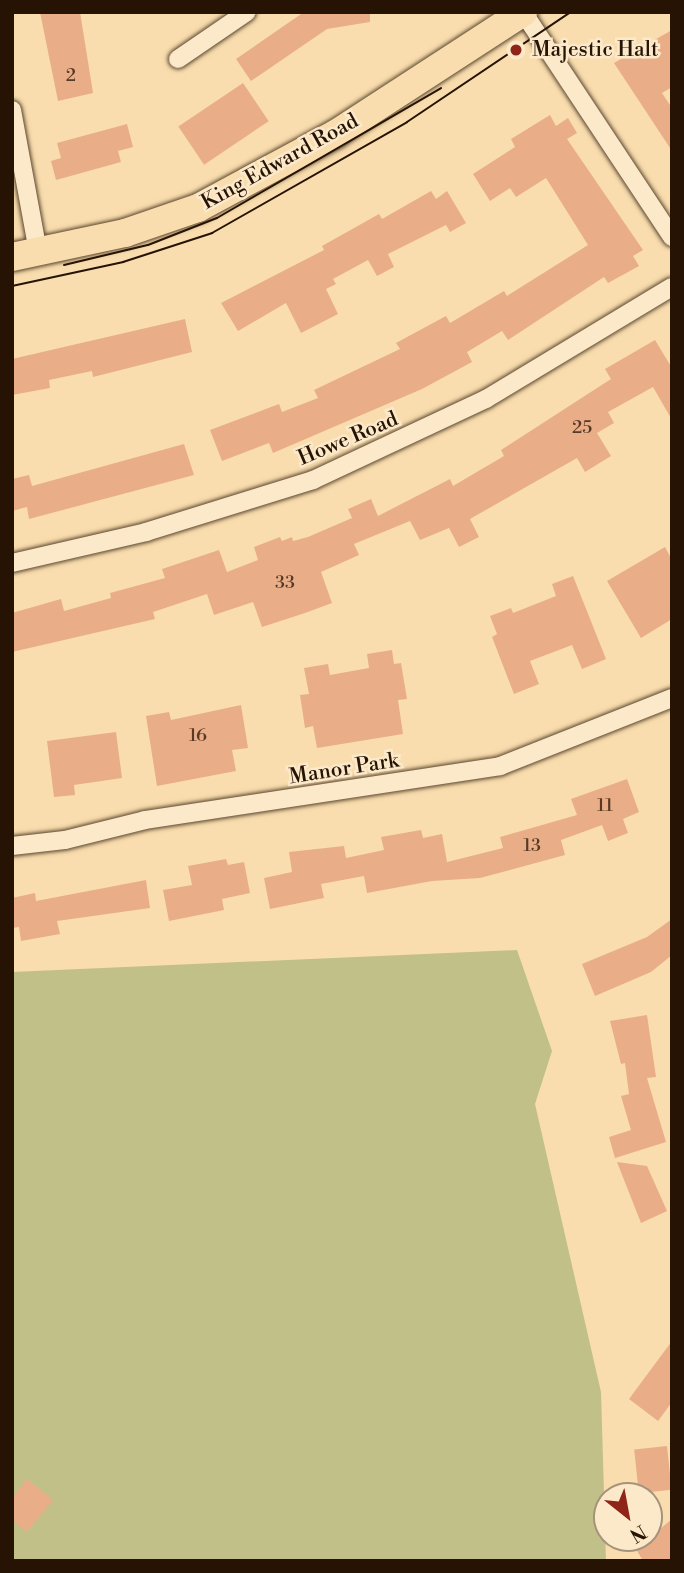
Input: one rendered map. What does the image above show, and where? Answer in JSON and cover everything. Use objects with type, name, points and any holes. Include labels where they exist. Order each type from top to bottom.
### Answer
[{"type":"main road","name":"King Edward Road","points":[[25,255],[163,221],[235,190],[337,133],[523,12]]},
{"type":"street","points":[[178,58],[247,12]]},
{"type":"street","points":[[523,12],[672,237]]},
{"type":"street","points":[[12,110],[25,255]]},
{"type":"street","name":"Howe Road","points":[[12,563],[146,532],[313,480],[486,399],[672,287]]},
{"type":"street","name":"Manor Park","points":[[12,846],[65,840],[145,820],[500,766],[672,698]]},
{"type":"shaded area","points":[[517,950],[552,1051],[535,1104],[601,1392],[604,1482],[593,1482],[593,1552],[606,1552],[606,1561],[12,1561],[12,972]]},
{"type":"building","points":[[40,12],[80,12],[93,93],[58,101]]},
{"type":"building","points":[[304,12],[370,12],[370,22],[327,29],[251,81],[236,59]]},
{"type":"building","points":[[672,30],[672,87],[662,93],[672,108],[672,151],[614,63]]},
{"type":"building","points":[[243,83],[269,121],[204,165],[178,127]]},
{"type":"building","points":[[550,115],[556,126],[568,118],[577,133],[567,139],[643,250],[633,256],[639,266],[608,283],[604,277],[508,340],[502,331],[467,352],[472,362],[422,389],[273,453],[269,443],[222,461],[210,430],[279,404],[282,412],[318,398],[314,390],[400,349],[396,343],[446,316],[450,323],[504,291],[507,296],[588,245],[546,178],[516,197],[510,188],[490,201],[473,174],[515,147],[511,139]]},
{"type":"building","points":[[127,124],[133,147],[118,151],[121,162],[56,180],[51,161],[61,158],[57,143]]},
{"type":"building","points":[[431,191],[436,199],[447,191],[466,223],[450,232],[446,225],[388,254],[394,267],[377,276],[368,260],[333,279],[336,284],[326,289],[338,314],[301,333],[286,303],[238,331],[221,303],[324,250],[322,246],[379,214],[382,219]]},
{"type":"building","points":[[185,319],[192,352],[93,377],[92,371],[49,380],[50,388],[12,395],[12,359]]},
{"type":"building","points":[[655,340],[672,368],[672,420],[653,387],[608,412],[614,423],[597,433],[611,456],[585,472],[577,458],[470,519],[479,537],[459,547],[449,528],[420,540],[410,521],[354,544],[359,555],[321,572],[332,603],[305,613],[262,627],[253,602],[214,615],[207,594],[153,612],[155,619],[12,652],[12,613],[61,599],[64,611],[111,598],[110,593],[165,578],[162,569],[219,550],[227,572],[258,560],[254,547],[280,537],[282,541],[292,537],[293,541],[308,537],[352,518],[348,509],[371,499],[378,516],[450,479],[453,486],[504,456],[501,450],[611,379],[605,369]]},
{"type":"building","points":[[184,444],[194,475],[29,519],[27,507],[12,511],[12,479],[29,475],[32,486]]},
{"type":"building","points":[[665,547],[672,560],[672,619],[641,638],[607,581]]},
{"type":"building","points":[[573,576],[606,659],[582,669],[572,645],[530,661],[539,684],[514,694],[492,637],[497,634],[490,616],[511,608],[513,613],[556,596],[552,584]]},
{"type":"building","points":[[392,650],[394,664],[401,663],[407,699],[398,700],[403,734],[317,748],[313,726],[305,728],[300,695],[309,694],[304,668],[328,664],[330,675],[369,668],[367,654]]},
{"type":"building","points":[[241,705],[248,748],[232,750],[236,771],[157,786],[146,716],[169,712],[171,720]]},
{"type":"building","points":[[116,732],[122,778],[74,785],[75,795],[54,797],[47,741]]},
{"type":"building","points":[[627,779],[639,812],[623,819],[628,833],[608,841],[602,825],[561,840],[565,855],[480,878],[432,881],[367,893],[364,876],[321,884],[324,898],[270,909],[264,878],[292,872],[289,852],[344,846],[346,858],[384,850],[381,837],[421,830],[423,838],[442,834],[447,862],[503,848],[500,837],[577,815],[571,799]]},
{"type":"building","points":[[226,859],[228,865],[244,862],[250,893],[222,899],[224,910],[169,921],[163,890],[192,885],[188,866]]},
{"type":"building","points":[[146,880],[150,908],[57,921],[60,934],[21,941],[19,927],[12,928],[12,898],[35,893],[36,901]]},
{"type":"building","points":[[672,919],[672,955],[651,972],[595,996],[582,964],[647,937]]},
{"type":"building","points":[[647,1015],[656,1077],[647,1078],[666,1142],[615,1158],[609,1137],[631,1130],[621,1096],[629,1094],[625,1063],[621,1064],[610,1021]]},
{"type":"building","points":[[617,1162],[647,1166],[667,1211],[641,1223]]},
{"type":"building","points":[[672,1341],[672,1402],[658,1421],[629,1399]]},
{"type":"building","points":[[667,1446],[672,1490],[663,1491],[663,1482],[638,1482],[634,1449]]},
{"type":"building","points":[[27,1479],[53,1500],[27,1532],[12,1520],[12,1498]]},
{"type":"building","points":[[672,1519],[672,1561],[643,1561],[638,1552],[663,1552],[663,1526]]},
{"type":"tram line","points":[[12,286],[123,262],[212,233],[407,122],[571,12]]},
{"type":"tram line","points":[[64,265],[148,245],[217,218],[441,88]]},
{"type":"place","name":"Majestic Halt","points":[[516,50]]}]
